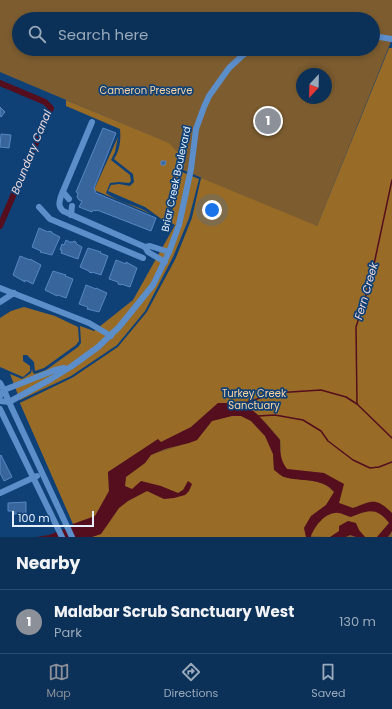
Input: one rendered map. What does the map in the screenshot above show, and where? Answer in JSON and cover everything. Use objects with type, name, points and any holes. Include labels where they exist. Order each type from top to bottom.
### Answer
[{"type":"street","points":[[380,37],[392,39]]},
{"type":"street","name":"Briar Creek Boulevard","points":[[9,402],[72,366],[111,336],[120,327],[153,285],[165,262],[179,225],[191,170],[196,129],[208,96],[229,68],[242,56]]},
{"type":"street","points":[[92,122],[63,192],[59,203],[60,207],[63,211],[146,247],[150,246],[169,252]]},
{"type":"street","points":[[63,192],[69,199]]},
{"type":"street","points":[[71,214],[72,206]]},
{"type":"street","points":[[40,207],[50,219],[143,258]]},
{"type":"street","points":[[99,239],[104,228]]},
{"type":"street","points":[[146,247],[148,252],[165,262]]},
{"type":"street","points":[[0,288],[14,292],[89,323],[111,336]]},
{"type":"street","points":[[0,302],[14,292]]},
{"type":"street","name":"Briar Creek Boulevard","points":[[4,390],[55,370],[72,366]]},
{"type":"street","points":[[0,383],[72,537]]},
{"type":"street","points":[[0,396],[4,390]]},
{"type":"street","points":[[0,401],[9,402]]},
{"type":"street","points":[[0,409],[62,537]]},
{"type":"street","points":[[0,493],[42,473]]},
{"type":"green space","name":"Turkey Creek Sanctuary","points":[[0,0],[392,0],[392,39],[317,226],[392,258],[392,537],[79,537],[20,403],[74,377],[118,347],[147,312],[176,258],[192,218],[202,178],[162,161],[168,143],[0,72]]},
{"type":"green space","name":"Turkey Creek Sanctuary","points":[[389,48],[392,48],[392,513],[381,504],[373,502],[353,508],[339,503],[324,473],[287,469],[281,456],[280,439],[252,409],[246,406],[218,403],[191,427],[161,442],[158,440],[108,472],[109,491],[95,516],[73,524],[20,403],[72,378],[118,347],[147,312],[176,258],[192,218],[201,178],[317,226]]},
{"type":"green space","points":[[66,100],[169,143],[175,149],[180,161],[180,172],[167,223],[145,207],[108,191],[111,185],[119,184],[130,186],[134,182],[133,174],[114,159],[120,145],[120,129],[66,106]]},
{"type":"green space","points":[[118,137],[115,152],[111,160],[130,175],[131,181],[129,183],[110,183],[106,193],[151,214],[94,190]]},
{"type":"green space","points":[[182,172],[199,179],[189,218],[173,257],[145,311],[117,345],[71,376],[20,400],[10,374],[22,379],[31,373],[32,369],[33,373],[35,374],[46,370],[78,347],[81,343],[80,326],[94,331],[133,300],[175,225],[170,222]]},
{"type":"green space","points":[[24,307],[55,316],[78,327],[79,341],[76,345],[44,368],[35,371],[34,362],[27,355],[23,355],[23,361],[30,366],[30,371],[23,377],[0,367],[0,318],[11,311]]},
{"type":"green space","points":[[232,416],[241,416],[251,421],[265,436],[273,454],[274,470],[280,475],[324,484],[334,493],[326,505],[311,516],[304,528],[306,537],[92,537],[101,534],[119,508],[128,501],[147,491],[164,499],[185,495],[189,491],[188,482],[183,490],[178,493],[161,487],[148,485],[137,487],[132,490],[125,486],[126,477],[145,463],[151,455],[197,440],[212,421]]},
{"type":"green space","points":[[373,511],[382,515],[389,523],[377,537],[365,537],[359,530],[340,531],[330,537],[310,536],[320,521],[331,514],[339,513],[351,517],[361,513]]},
{"type":"shaded area","points":[[218,403],[242,405],[257,414],[280,440],[280,452],[287,469],[324,473],[344,484],[339,503],[353,508],[370,502],[382,504],[392,513],[392,531],[388,537],[377,537],[389,523],[380,514],[372,511],[351,517],[339,513],[331,514],[320,521],[311,537],[306,537],[304,528],[311,516],[326,505],[334,492],[329,487],[318,482],[284,477],[280,475],[274,470],[273,454],[265,436],[251,421],[241,416],[232,416],[212,421],[197,440],[165,449],[151,455],[145,463],[126,477],[125,486],[132,489],[141,481],[161,486],[178,493],[183,490],[188,481],[192,484],[189,491],[185,495],[164,499],[147,491],[128,501],[119,508],[101,534],[92,537],[36,537],[49,535],[95,516],[109,491],[108,472],[158,439],[161,442],[191,427]]},
{"type":"shaded area","points":[[348,521],[356,523],[359,530],[365,537],[350,535],[346,537],[330,537],[339,531],[339,526]]},
{"type":"building","points":[[0,107],[5,112],[1,117],[0,116]]},
{"type":"building","points":[[103,128],[116,133],[94,188],[96,193],[156,218],[151,231],[97,210],[93,210],[92,212],[79,207],[82,201],[77,197],[78,193],[76,192]]},
{"type":"building","points":[[1,134],[11,135],[9,148],[0,147]]},
{"type":"building","points":[[161,161],[166,161],[165,165],[161,165]]},
{"type":"building","points":[[39,228],[52,232],[60,237],[52,255],[40,252],[41,251],[32,247]]},
{"type":"building","points":[[66,240],[70,242],[74,241],[82,247],[78,259],[61,253],[62,250],[60,250],[62,244],[64,245]]},
{"type":"building","points":[[88,248],[108,256],[101,275],[89,272],[80,267]]},
{"type":"building","points":[[20,256],[41,265],[33,284],[25,280],[25,282],[13,275]]},
{"type":"building","points":[[116,260],[126,264],[126,262],[137,268],[130,287],[118,284],[118,282],[109,279]]},
{"type":"building","points":[[53,271],[73,279],[66,298],[57,296],[45,290]]},
{"type":"building","points":[[86,285],[107,293],[99,312],[87,309],[88,307],[79,304]]},
{"type":"building","points":[[1,455],[12,477],[4,481],[0,473]]},
{"type":"building","points":[[26,502],[26,514],[14,514],[14,511],[8,511],[8,503]]},
{"type":"waterway","name":"Boundary Canal","points":[[0,83],[45,102],[51,108],[0,226]]},
{"type":"waterway","name":"Fern Creek","points":[[392,180],[370,283],[356,327],[357,404],[392,438]]},
{"type":"waterway","name":"Fern Creek","points":[[239,405],[275,393],[321,390],[346,397],[357,404]]},
{"type":"waterway","points":[[258,416],[275,415],[303,420],[321,431],[328,441],[353,460],[370,468],[379,467],[392,462]]},
{"type":"place","name":"Malabar Scrub Sanctuary West","points":[[268,121]]},
{"type":"park label","name":"Cameron Preserve","points":[[146,90]]}]
